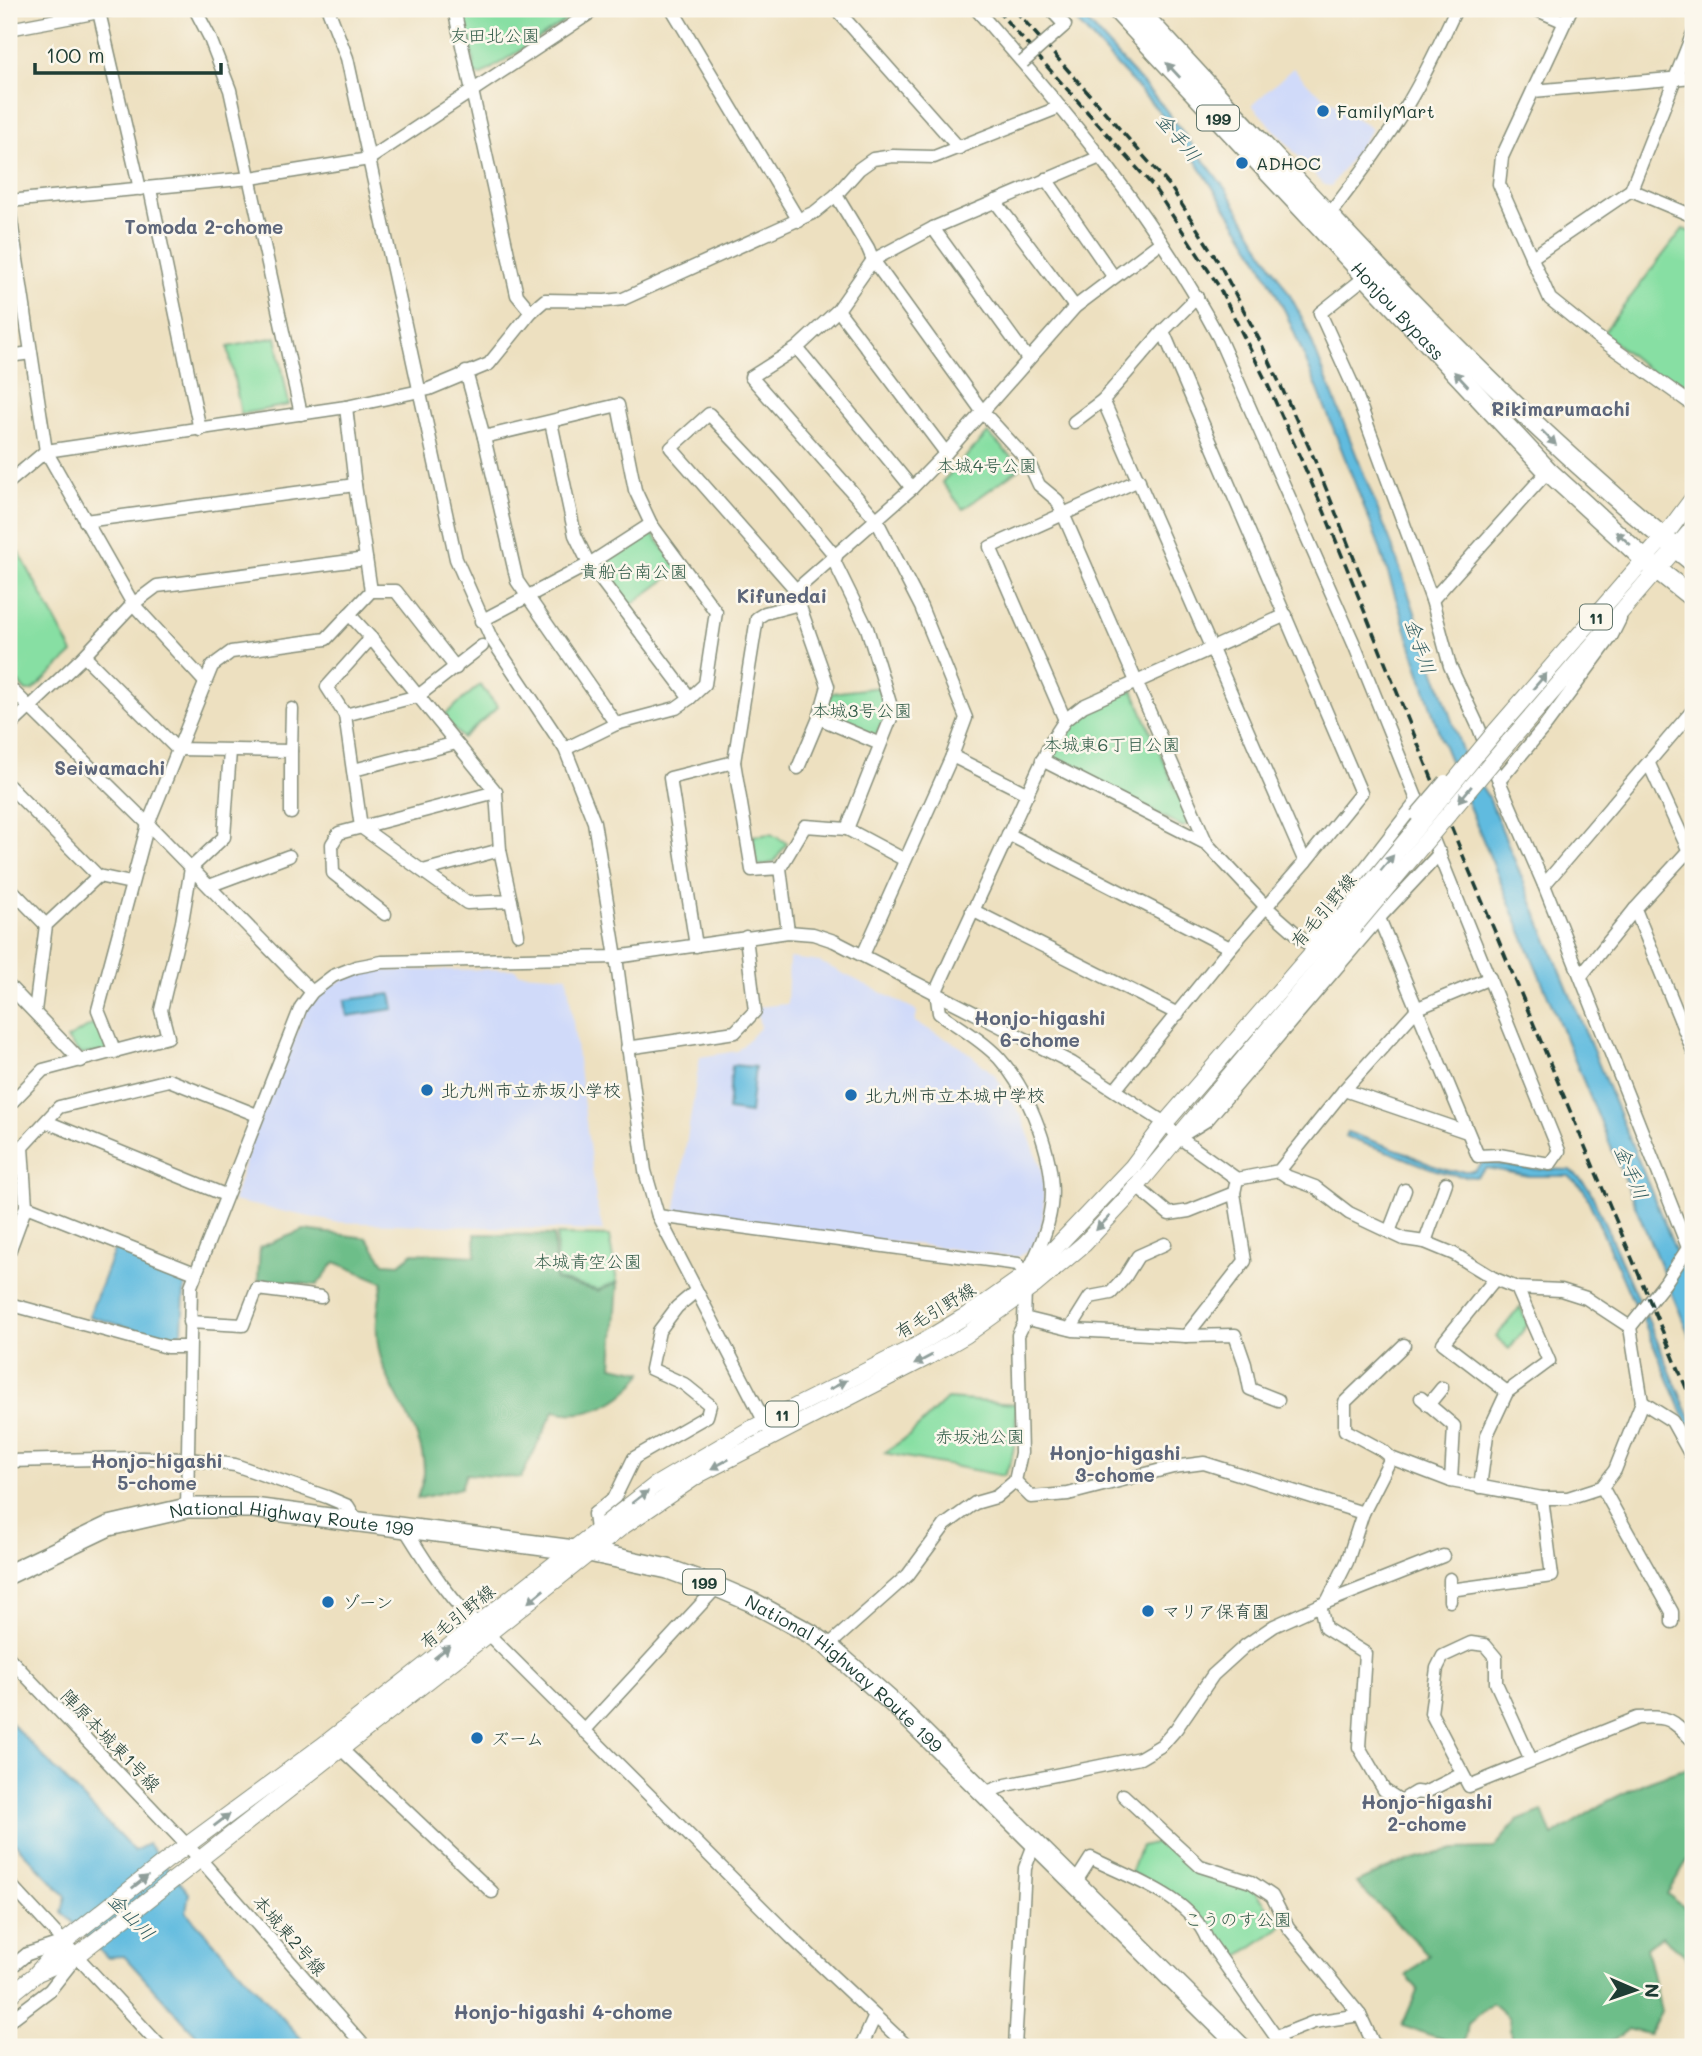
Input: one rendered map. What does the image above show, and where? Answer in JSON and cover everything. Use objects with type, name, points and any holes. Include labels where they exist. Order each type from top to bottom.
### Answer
[{"type":"highway","name":"Honjou Bypass","points":[[1116,9],[1324,221]]},
{"type":"highway","name":"Honjou Bypass","points":[[1137,9],[1548,471],[1651,565],[1693,598]]},
{"type":"highway","name":"Honjou Bypass","points":[[1371,272],[1568,458],[1693,562]]},
{"type":"highway","name":"National Highway Route 199","points":[[9,1574],[108,1526],[187,1508],[253,1508],[580,1551],[668,1569],[717,1587],[790,1622],[828,1646],[895,1705],[1241,2047]]},
{"type":"main road","name":"有毛引野線","points":[[580,1551],[596,1530],[654,1486],[737,1437],[769,1430],[926,1358],[966,1335],[1084,1244],[1180,1138],[1499,734],[1670,543],[1693,498]]},
{"type":"main road","name":"有毛引野線","points":[[1670,543],[1693,527]]},
{"type":"main road","name":"有毛引野線","points":[[1499,734],[1627,603],[1651,565]]},
{"type":"main road","name":"有毛引野線","points":[[35,1975],[81,1952],[340,1748],[580,1551],[622,1527],[769,1430],[977,1310],[1038,1266],[1132,1167],[1310,947],[1348,922]]},
{"type":"main road","name":"有毛引野線","points":[[9,1996],[35,1975],[69,1938],[167,1860],[482,1629]]},
{"type":"street","points":[[9,29],[115,9]]},
{"type":"street","points":[[195,9],[209,36],[230,90],[301,414]]},
{"type":"street","points":[[328,9],[347,58],[456,558],[481,621],[565,749],[594,822],[616,957],[645,1171],[658,1216],[769,1430]]},
{"type":"street","points":[[454,9],[474,90],[517,295],[531,312]]},
{"type":"street","points":[[9,201],[251,178],[369,159],[596,9]]},
{"type":"street","points":[[672,9],[799,221]]},
{"type":"street","points":[[836,9],[959,148]]},
{"type":"street","points":[[976,9],[1060,107],[1132,199],[1197,297],[1219,338],[1321,567],[1440,853],[1559,1151],[1550,1164],[1499,1155],[1478,1156],[1379,918]]},
{"type":"street","points":[[1023,62],[1065,26],[1050,9]]},
{"type":"street","points":[[1324,221],[1380,147],[1408,103],[1428,69],[1456,9]]},
{"type":"street","points":[[1535,9],[1565,22]]},
{"type":"street","points":[[1571,9],[1502,157],[1499,184],[1550,299],[1596,336],[1693,405]]},
{"type":"street","points":[[99,12],[145,189],[200,430]]},
{"type":"street","points":[[1531,258],[1631,190],[1693,33]]},
{"type":"street","points":[[1533,91],[1693,77]]},
{"type":"street","points":[[9,482],[47,451],[346,407],[429,389],[489,364],[531,312],[545,300],[623,299],[799,221],[836,195],[859,169],[873,159],[893,156],[934,157],[1060,107]]},
{"type":"street","points":[[863,955],[952,756],[966,718],[921,607],[876,519],[751,377],[797,348],[838,310],[873,260],[933,228],[1100,157]]},
{"type":"street","points":[[1046,179],[1113,276]]},
{"type":"street","points":[[1631,190],[1693,216]]},
{"type":"street","points":[[836,195],[873,260],[982,411],[1028,461],[1039,485],[1057,499],[1207,844],[1266,907],[1310,947],[1418,800]]},
{"type":"street","points":[[995,201],[1075,307]]},
{"type":"street","points":[[9,207],[47,451],[133,604],[204,681]]},
{"type":"street","points":[[933,228],[1028,359]]},
{"type":"street","points":[[796,590],[912,488],[1075,307],[1161,242]]},
{"type":"street","points":[[1371,272],[1320,313],[1353,386],[1432,600],[1450,666],[1479,728],[1544,885],[1689,1252],[1630,1327]]},
{"type":"street","points":[[1074,422],[1104,400],[1163,331],[1197,297]]},
{"type":"street","points":[[838,310],[946,453]]},
{"type":"street","points":[[1115,1090],[1361,793],[1163,331]]},
{"type":"street","points":[[797,348],[912,488]]},
{"type":"street","points":[[9,356],[31,353]]},
{"type":"street","points":[[466,372],[517,581],[616,724]]},
{"type":"street","points":[[1104,400],[1305,862]]},
{"type":"street","points":[[484,437],[618,405],[635,490],[651,524],[716,612],[705,684],[690,698],[676,708],[616,724],[565,749]]},
{"type":"street","points":[[346,407],[371,591]]},
{"type":"street","points":[[798,768],[819,718],[828,686],[796,590],[671,449],[709,414],[777,486],[835,558],[867,628],[893,713],[847,829]]},
{"type":"street","points":[[551,422],[575,535],[589,564],[690,698]]},
{"type":"street","points":[[1432,600],[1548,471]]},
{"type":"street","points":[[1065,720],[990,547],[1139,480]]},
{"type":"street","points":[[85,520],[355,485]]},
{"type":"street","points":[[481,621],[589,564],[651,524]]},
{"type":"street","points":[[9,727],[84,656],[133,604],[157,586],[366,559]]},
{"type":"street","points":[[115,1052],[98,1010],[148,824],[212,666],[231,652],[326,639],[371,591],[396,591],[456,668]]},
{"type":"street","points":[[1499,781],[1611,638],[1627,603]]},
{"type":"street","points":[[780,868],[751,870],[734,762],[757,618],[765,613],[799,604]]},
{"type":"street","points":[[349,614],[496,792],[500,850],[518,934]]},
{"type":"street","points":[[828,1646],[908,1575],[945,1525],[975,1503],[996,1497],[1015,1481],[1021,1453],[1018,1335],[1024,1318],[1026,1275],[1046,1235],[1052,1203],[1048,1161],[1027,1099],[999,1058],[939,1013],[936,991],[1042,760],[1065,720],[1083,706],[1286,615]]},
{"type":"street","points":[[371,638],[327,687],[345,715],[361,827],[467,904],[511,901]]},
{"type":"street","points":[[345,715],[418,696],[482,646]]},
{"type":"street","points":[[84,656],[177,748],[291,751]]},
{"type":"street","points":[[9,687],[312,992]]},
{"type":"street","points":[[291,813],[292,709]]},
{"type":"street","points":[[819,718],[880,744]]},
{"type":"street","points":[[1544,885],[1691,719]]},
{"type":"street","points":[[1416,815],[1499,734]]},
{"type":"street","points":[[354,770],[456,744]]},
{"type":"street","points":[[12,1096],[43,1070],[168,1037],[161,1010],[182,922],[191,868],[224,837],[230,751]]},
{"type":"street","points":[[952,756],[1028,794]]},
{"type":"street","points":[[1042,760],[1207,844]]},
{"type":"street","points":[[696,947],[670,778],[734,762]]},
{"type":"street","points":[[1581,976],[1635,909],[1691,855],[1649,764]]},
{"type":"street","points":[[9,786],[98,876],[131,883]]},
{"type":"street","points":[[385,914],[333,873],[332,844],[339,833],[496,792]]},
{"type":"street","points":[[788,932],[780,868],[805,826],[847,829],[905,860]]},
{"type":"street","points":[[1008,834],[1230,948]]},
{"type":"street","points":[[422,871],[500,850]]},
{"type":"street","points":[[1180,1138],[1206,1120],[1379,918],[1440,853]]},
{"type":"street","points":[[209,886],[289,856]]},
{"type":"street","points":[[34,1012],[46,925],[98,876]]},
{"type":"street","points":[[9,887],[46,925]]},
{"type":"street","points":[[1635,909],[1693,1051]]},
{"type":"street","points":[[972,911],[1178,1014]]},
{"type":"street","points":[[187,1508],[191,1286],[301,1007],[312,992],[343,971],[382,962],[616,957],[788,932],[813,934],[834,941],[936,991],[1072,1063],[1165,1123],[1180,1138],[1237,1179],[1279,1171],[1344,1090],[1418,1007],[1490,978]]},
{"type":"street","points":[[627,1048],[735,1032],[755,1011],[746,937]]},
{"type":"street","points":[[9,986],[81,1061]]},
{"type":"street","points":[[9,1252],[26,1206],[22,1147],[59,1107],[169,1080],[257,1115]]},
{"type":"street","points":[[1344,1090],[1467,1132]]},
{"type":"street","points":[[47,1122],[225,1195]]},
{"type":"street","points":[[1279,1171],[1315,1186],[1349,1213],[1404,1239],[1425,1242],[1454,1254],[1495,1279],[1517,1288],[1561,1290],[1587,1298],[1630,1327],[1642,1402],[1615,1470],[1601,1487],[1568,1498],[1542,1497],[1451,1481],[1391,1458],[1382,1450],[1345,1430],[1345,1402],[1404,1345]]},
{"type":"street","points":[[1186,1336],[1245,1261],[1234,1193],[1237,1179]]},
{"type":"street","points":[[1425,1242],[1446,1183]]},
{"type":"street","points":[[1137,1187],[1169,1214],[1189,1211],[1234,1193]]},
{"type":"street","points":[[1389,1232],[1405,1190]]},
{"type":"street","points":[[26,1206],[195,1273]]},
{"type":"street","points":[[658,1216],[1018,1264],[1026,1275]]},
{"type":"street","points":[[1070,1329],[1090,1297],[1111,1293],[1138,1256],[1165,1244]]},
{"type":"street","points":[[1495,1279],[1443,1343],[1507,1392]]},
{"type":"street","points":[[1480,1487],[1487,1435],[1507,1392],[1549,1361],[1517,1288]]},
{"type":"street","points":[[189,1322],[243,1325],[257,1289],[321,1297]]},
{"type":"street","points":[[596,1530],[594,1514],[615,1497],[634,1458],[707,1416],[710,1405],[684,1384],[651,1369],[659,1331],[677,1307],[696,1291]]},
{"type":"street","points":[[9,1304],[167,1347],[188,1347]]},
{"type":"street","points":[[1024,1318],[1070,1329],[1186,1336],[1236,1335],[1250,1389],[1278,1400]]},
{"type":"street","points":[[1442,1388],[1425,1402],[1454,1426],[1451,1481]]},
{"type":"street","points":[[1642,1402],[1672,1421],[1693,1459]]},
{"type":"street","points":[[9,1461],[141,1458],[189,1459],[235,1465],[348,1506],[357,1521]]},
{"type":"street","points":[[1391,1458],[1363,1513],[1347,1562],[1323,1603],[1325,1629],[1365,1653],[1359,1746],[1384,1790],[1401,1801],[1462,1774]]},
{"type":"street","points":[[1015,1481],[1031,1497],[1056,1495],[1173,1467],[1204,1463],[1363,1513]]},
{"type":"street","points":[[1601,1487],[1672,1612],[1672,1622]]},
{"type":"street","points":[[1450,1590],[1552,1576],[1542,1497]]},
{"type":"street","points":[[404,1527],[447,1592],[482,1629],[791,1937],[908,2047]]},
{"type":"street","points":[[984,1794],[1006,1785],[1140,1758],[1163,1745],[1213,1675],[1245,1646],[1274,1626],[1323,1603],[1443,1556]]},
{"type":"street","points":[[584,1731],[717,1587]]},
{"type":"street","points":[[1531,1760],[1496,1683],[1496,1658],[1485,1645],[1471,1643],[1443,1656],[1437,1668],[1431,1713],[1469,1786],[1637,1718],[1664,1716],[1679,1726],[1693,1741]]},
{"type":"street","name":"陣原本城東1号線","points":[[9,1658],[188,1846]]},
{"type":"street","points":[[340,1748],[492,1892]]},
{"type":"street","points":[[1124,1795],[1200,1866],[1251,1882],[1272,1896],[1288,1927],[1360,2015],[1373,2043],[1379,2047]]},
{"type":"street","points":[[1015,2047],[1026,1868],[1035,1842]]},
{"type":"street","name":"本城東2号線","points":[[188,1846],[365,2047]]},
{"type":"street","points":[[1074,1883],[1091,1858],[1177,1903],[1203,1929],[1207,1939],[1280,2042],[1314,2022],[1360,2015]]},
{"type":"street","points":[[9,1883],[69,1938],[161,2047]]},
{"type":"street","points":[[9,1969],[27,1954],[69,1938]]},
{"type":"street","points":[[9,2021],[50,1990],[81,1952]]},
{"type":"street","points":[[861,2047],[875,2016]]},
{"type":"shaded area","points":[[1293,68],[1312,88],[1372,129],[1331,186],[1324,185],[1252,105]]},
{"type":"shaded area","name":"北九州市立本城中学校","points":[[789,958],[820,962],[914,1009],[917,1012],[915,1022],[961,1047],[995,1075],[1021,1115],[1042,1170],[1042,1223],[1032,1249],[1017,1257],[675,1214],[700,1057],[737,1051],[760,1028],[757,1007],[787,1004]]},
{"type":"shaded area","name":"北九州市立赤坂小学校","points":[[515,969],[519,973],[567,976],[597,1206],[603,1231],[335,1222],[233,1201],[253,1136],[308,1006],[326,989],[350,976],[369,971]]},
{"type":"green space","name":"友田北公園","points":[[461,9],[584,9],[480,76],[474,74]]},
{"type":"green space","points":[[1683,229],[1693,233],[1693,406],[1603,333]]},
{"type":"green space","points":[[276,337],[289,405],[241,414],[228,347]]},
{"type":"green space","name":"本城4号公園","points":[[988,433],[1021,467],[963,509],[942,482]]},
{"type":"green space","name":"貴船台南公園","points":[[651,532],[680,569],[628,607],[598,564]]},
{"type":"green space","points":[[19,552],[73,653],[32,691],[26,691],[9,673],[9,560]]},
{"type":"green space","points":[[480,685],[498,707],[462,738],[443,716]]},
{"type":"green space","name":"本城3号公園","points":[[879,687],[886,713],[875,739],[829,718],[825,709],[832,693]]},
{"type":"green space","name":"本城東6丁目公園","points":[[1133,690],[1190,822],[1183,827],[1050,759],[1067,732],[1083,715],[1104,702]]},
{"type":"green space","points":[[771,834],[787,843],[774,862],[761,866],[756,863],[753,836]]},
{"type":"green space","points":[[99,1021],[108,1045],[105,1052],[80,1054],[67,1039]]},
{"type":"green space","points":[[304,1230],[367,1238],[384,1263],[400,1264],[413,1253],[476,1256],[475,1234],[554,1235],[555,1280],[598,1291],[618,1283],[612,1366],[643,1372],[626,1392],[604,1406],[580,1413],[554,1411],[521,1478],[466,1474],[461,1488],[417,1499],[424,1472],[423,1457],[414,1429],[387,1376],[378,1341],[378,1312],[383,1282],[335,1262],[317,1285],[258,1280],[260,1247]]},
{"type":"green space","name":"本城青空公園","points":[[557,1235],[609,1236],[617,1282],[598,1290],[556,1279]]},
{"type":"green space","points":[[1520,1307],[1528,1324],[1509,1349],[1496,1337]]},
{"type":"green space","name":"赤坂池公園","points":[[947,1399],[1016,1404],[1014,1450],[1004,1476],[884,1453],[910,1435]]},
{"type":"green space","points":[[1692,1766],[1693,1851],[1667,1894],[1693,1911],[1693,1977],[1689,1977],[1686,1956],[1662,1936],[1646,1948],[1661,2011],[1649,2034],[1627,2029],[1612,2041],[1612,2047],[1600,2047],[1597,2044],[1589,2047],[1512,2047],[1509,2018],[1492,2003],[1468,2024],[1464,2046],[1402,2026],[1418,1989],[1406,1976],[1429,1955],[1356,1883],[1395,1865],[1455,1849],[1494,1848],[1517,1821],[1542,1811],[1552,1836],[1608,1801],[1649,1781]]},
{"type":"green space","name":"こうのす公園","points":[[1166,1840],[1194,1864],[1252,1887],[1282,1926],[1230,1962],[1209,1929],[1179,1899],[1131,1873],[1141,1846]]},
{"type":"water","name":"金手川","points":[[1065,9],[1076,9],[1162,105],[1227,191],[1303,320],[1393,548],[1467,765],[1489,798],[1693,1293],[1693,1344],[1441,739],[1379,545],[1286,313],[1256,255],[1194,158],[1157,109]]},
{"type":"water","points":[[391,994],[394,1009],[347,1016],[345,1000]]},
{"type":"water","points":[[732,1065],[755,1067],[750,1113],[728,1110]]},
{"type":"water","points":[[1347,1132],[1450,1171],[1474,1171],[1484,1162],[1528,1169],[1571,1170],[1589,1188],[1639,1302],[1635,1306],[1584,1190],[1569,1176],[1528,1176],[1487,1168],[1476,1177],[1454,1175],[1352,1139],[1345,1136]]},
{"type":"water","points":[[115,1248],[187,1277],[182,1331],[168,1339],[89,1316]]},
{"type":"water","points":[[1646,1315],[1693,1425],[1693,1437],[1643,1320]]},
{"type":"water","name":"金山川","points":[[9,1721],[134,1851],[148,1844],[189,1893],[186,1912],[309,2047],[207,2047],[124,1956],[107,1957],[62,1912],[66,1896],[9,1837]]},
{"type":"railway","points":[[996,9],[1153,186],[1218,285],[1267,383],[1324,511],[1459,846],[1693,1404]]},
{"type":"railway","points":[[1014,9],[1170,186],[1219,263],[1262,345],[1313,456],[1365,586]]},
{"type":"place","name":"FamilyMart","points":[[1323,111]]},
{"type":"place","name":"ADHOC","points":[[1242,163]]},
{"type":"place","name":"北九州市立赤坂小学校","points":[[427,1090]]},
{"type":"place","name":"北九州市立本城中学校","points":[[851,1095]]},
{"type":"place","name":"ゾーン","points":[[328,1602]]},
{"type":"place","name":"マリア保育園","points":[[1148,1611]]},
{"type":"place","name":"ズーム","points":[[477,1738]]},
{"type":"district","name":"Tomoda 2-chome","points":[[204,226]]},
{"type":"district","name":"Rikimarumachi","points":[[1561,408]]},
{"type":"district","name":"Kifunedai","points":[[782,595]]},
{"type":"district","name":"Seiwamachi","points":[[110,767]]},
{"type":"district","name":"Honjo-higashi 6-chome","points":[[1040,1028]]},
{"type":"district","name":"Honjo-higashi 3-chome","points":[[1115,1463]]},
{"type":"district","name":"Honjo-higashi 5-chome","points":[[157,1471]]},
{"type":"district","name":"Honjo-higashi 2-chome","points":[[1427,1812]]},
{"type":"district","name":"Honjo-higashi 4-chome","points":[[563,2011]]}]
